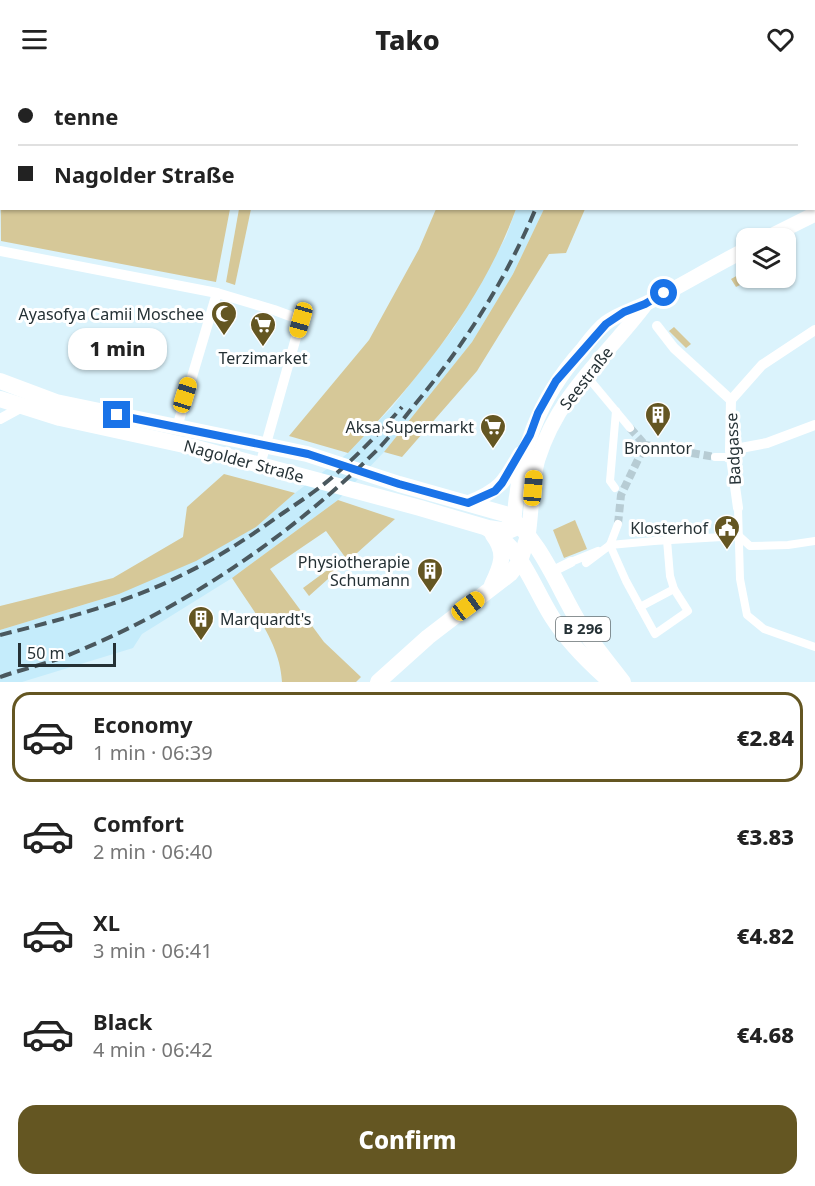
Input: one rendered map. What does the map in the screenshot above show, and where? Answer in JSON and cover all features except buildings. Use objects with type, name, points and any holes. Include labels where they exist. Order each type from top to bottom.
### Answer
[{"type":"main road","points":[[787,228],[815,214]]},
{"type":"main road","name":"Seestraße","points":[[530,435],[547,395],[571,361],[606,324],[624,312],[645,304],[736,255]]},
{"type":"main road","name":"Seestraße","points":[[532,511],[538,458],[552,423],[585,374],[645,304]]},
{"type":"main road","name":"Nagolder Straße","points":[[0,381],[56,402],[308,454],[399,484],[496,511],[516,545]]},
{"type":"main road","name":"Nagolder Straße","points":[[0,399],[60,418],[193,447],[488,528]]},
{"type":"main road","points":[[468,503],[495,491],[530,435]]},
{"type":"main road","points":[[516,545],[517,494],[530,435]]},
{"type":"main road","points":[[488,591],[516,545],[532,511]]},
{"type":"main road","points":[[532,511],[548,567]]},
{"type":"main road","points":[[488,528],[500,544],[502,558],[500,570],[488,591]]},
{"type":"main road","name":"B 296","points":[[488,528],[548,567],[579,623],[623,682]]},
{"type":"main road","name":"B 296","points":[[516,545],[531,581],[563,632],[583,656],[611,682]]},
{"type":"main road","points":[[378,682],[428,637],[488,591],[512,578],[519,577],[531,581]]},
{"type":"street","points":[[0,251],[217,293],[301,320],[260,465]]},
{"type":"street","points":[[177,427],[217,293]]},
{"type":"street","points":[[657,326],[674,348],[731,400]]},
{"type":"street","name":"Badgasse","points":[[815,330],[762,365],[731,400],[730,454],[738,508],[740,579],[747,615],[764,629],[815,647]]},
{"type":"street","points":[[585,374],[630,428]]},
{"type":"street","points":[[0,418],[22,407]]},
{"type":"street","points":[[615,488],[610,481],[616,411]]},
{"type":"street","points":[[715,458],[767,443],[815,425]]},
{"type":"street","points":[[618,524],[610,545],[626,581],[655,634],[688,611],[674,589],[670,576],[667,540]]},
{"type":"street","points":[[548,567],[571,562],[610,545],[739,536],[750,546],[788,545],[815,541]]},
{"type":"street","points":[[586,564],[610,545]]},
{"type":"street","points":[[640,607],[674,589]]},
{"type":"shaded area","points":[[1,210],[230,210],[216,282],[1,241]]},
{"type":"shaded area","points":[[239,210],[251,210],[235,285],[226,282]]},
{"type":"shaded area","points":[[436,210],[516,210],[502,244],[466,309],[423,369],[348,453],[289,436],[369,340],[419,249]]},
{"type":"shaded area","points":[[516,210],[544,210],[513,274],[472,342],[384,452],[338,500],[232,578],[142,634],[133,648],[22,682],[0,682],[0,630],[119,594],[256,527],[295,493],[348,453],[393,406],[454,328],[506,237]]},
{"type":"shaded area","points":[[544,210],[585,210],[566,253],[549,254],[477,371],[402,457],[384,452],[472,342],[513,274]]},
{"type":"shaded area","points":[[736,276],[736,287],[731,279]]},
{"type":"shaded area","points":[[674,327],[691,344],[686,348],[669,331]]},
{"type":"shaded area","points":[[224,474],[295,493],[256,527],[196,561],[119,594],[0,630],[0,606],[113,578],[183,537],[187,507]]},
{"type":"shaded area","points":[[338,500],[395,519],[309,596],[303,588],[345,557],[326,531],[270,569],[324,642],[361,677],[356,682],[282,682],[280,667],[271,640],[232,578]]},
{"type":"shaded area","points":[[575,520],[587,549],[564,558],[553,530]]},
{"type":"tunnel","points":[[630,428],[645,445]]},
{"type":"tunnel","points":[[618,524],[621,495],[645,445],[715,457]]},
{"type":"railway","points":[[0,677],[61,658],[104,640],[189,596],[269,543],[343,482],[391,435],[449,361],[497,288],[535,210]]},
{"type":"railway","points":[[0,635],[118,602],[164,584],[212,560],[325,483],[363,449],[402,407]]},
{"type":"place","name":"Ayasofya Camii Moschee","points":[[224,337]]},
{"type":"place","name":"Terzimarket","points":[[263,348]]},
{"type":"place","name":"Bronntor","points":[[658,438]]},
{"type":"place","name":"Aksa Supermarkt","points":[[493,450]]},
{"type":"place","name":"Klosterhof","points":[[727,551]]},
{"type":"place","name":"Physiotherapie Schumann","points":[[430,594]]},
{"type":"place","name":"Marquardt's","points":[[201,642]]},
{"type":"route","points":[[117,415],[308,454],[399,484],[468,503],[495,491],[508,476],[530,435],[547,395],[571,361],[606,324],[624,312],[664,293]]}]
